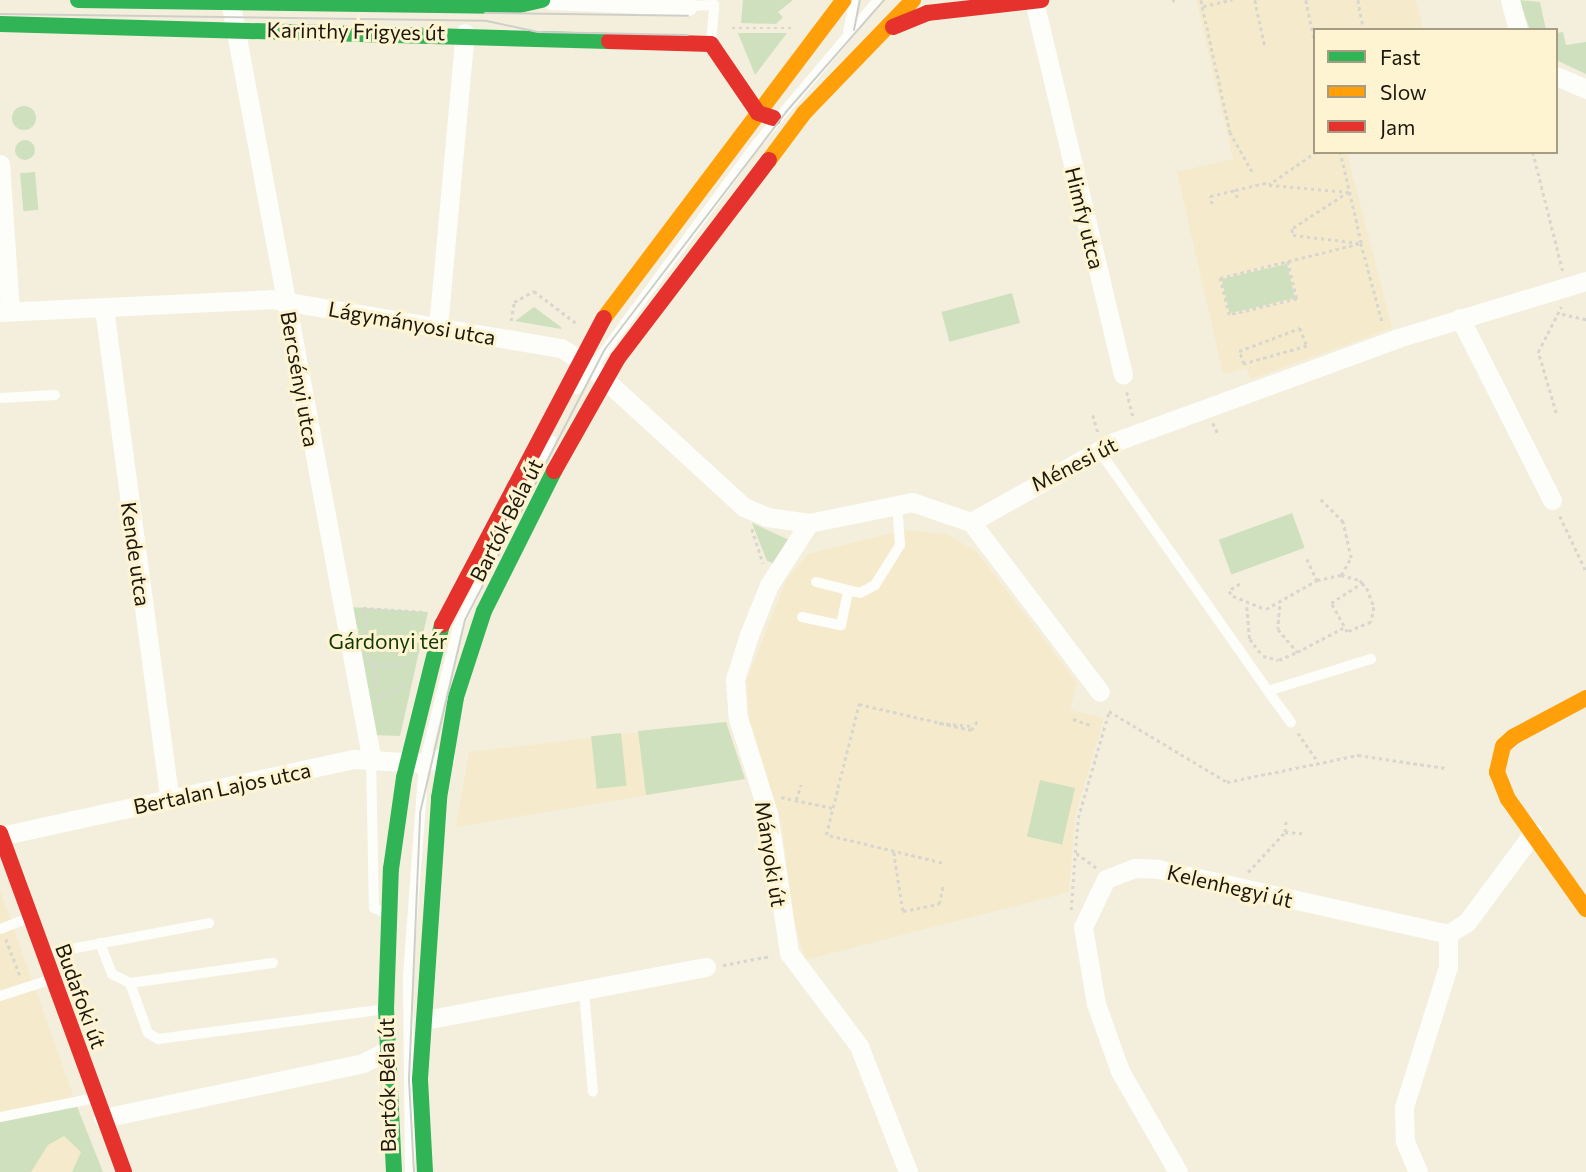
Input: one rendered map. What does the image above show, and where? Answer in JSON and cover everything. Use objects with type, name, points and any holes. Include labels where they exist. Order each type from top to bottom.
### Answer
[{"type":"main road","name":"Karinthy Frigyes út","points":[[78,0],[514,6],[542,0]]},
{"type":"main road","name":"Bartók Béla út","points":[[394,1172],[386,1009],[389,914],[432,653],[458,588],[590,367],[758,113],[844,0]]},
{"type":"main road","name":"Bartók Béla út","points":[[425,1172],[425,1020],[445,757],[456,697],[484,611],[590,367],[801,116],[869,41],[913,0]]},
{"type":"main road","points":[[869,41],[927,12],[1035,0]]},
{"type":"main road","name":"Karinthy Frigyes út","points":[[0,24],[465,33],[543,43],[711,44]]},
{"type":"main road","points":[[711,44],[758,113],[801,116]]},
{"type":"main road","points":[[432,653],[451,648],[458,662],[456,697]]},
{"type":"main road","points":[[1586,698],[1513,737],[1499,755],[1502,790],[1586,909]]},
{"type":"main road","name":"Budafoki út","points":[[0,835],[124,1172]]},
{"type":"street","points":[[551,0],[688,6]]},
{"type":"street","name":"Himfy utca","points":[[1035,0],[1123,375]]},
{"type":"street","points":[[1510,0],[1517,28]]},
{"type":"street","name":"Bercsényi utca","points":[[230,1],[287,302],[338,607],[355,657],[371,756]]},
{"type":"street","points":[[438,327],[465,33]]},
{"type":"street","points":[[1558,77],[1586,89]]},
{"type":"street","points":[[0,163],[5,312]]},
{"type":"street","name":"Ménesi út","points":[[971,522],[1098,441],[1138,434],[1460,318],[1586,281]]},
{"type":"street","name":"Lágymányosi utca","points":[[5,312],[287,302],[438,327],[590,367]]},
{"type":"street","name":"Kende utca","points":[[104,308],[170,800]]},
{"type":"street","points":[[1460,318],[1552,500]]},
{"type":"street","points":[[590,367],[744,507],[787,523],[809,523],[897,502],[928,504],[971,522],[1100,692]]},
{"type":"street","name":"Mányoki út","points":[[809,523],[769,585],[735,679],[743,740],[773,838],[789,953],[859,1046],[908,1172]]},
{"type":"street","name":"Bertalan Lajos utca","points":[[0,835],[371,756],[416,762],[445,757]]},
{"type":"street","points":[[1418,1172],[1405,1141],[1404,1107],[1448,967],[1448,934],[1466,922],[1533,833]]},
{"type":"street","name":"Kelenhegyi út","points":[[1106,879],[1146,868],[1448,934]]},
{"type":"street","points":[[1106,879],[1083,927],[1107,1042],[1178,1172]]},
{"type":"street","points":[[425,1020],[706,967]]},
{"type":"street","points":[[103,1118],[363,1063],[387,1051]]},
{"type":"lane","points":[[843,41],[855,0]]},
{"type":"lane","name":"Bartók Béla út","points":[[410,1172],[408,962],[416,762],[451,648],[590,367],[755,146],[878,0]]},
{"type":"lane","points":[[688,6],[718,3],[711,44]]},
{"type":"lane","points":[[774,90],[780,115]]},
{"type":"lane","points":[[758,113],[755,146],[787,134]]},
{"type":"lane","points":[[0,398],[55,396]]},
{"type":"lane","points":[[1098,441],[1291,723]]},
{"type":"lane","points":[[816,582],[849,591],[875,585],[896,556],[897,502]]},
{"type":"lane","points":[[802,617],[841,625],[849,591]]},
{"type":"lane","points":[[1268,691],[1371,659]]},
{"type":"lane","points":[[371,756],[374,908],[389,914]]},
{"type":"lane","points":[[1,928],[31,918]]},
{"type":"lane","points":[[44,954],[209,923]]},
{"type":"lane","points":[[100,943],[112,974],[130,983],[273,963]]},
{"type":"lane","points":[[0,996],[52,979]]},
{"type":"lane","points":[[130,983],[149,1033],[158,1039],[386,1009]]},
{"type":"lane","points":[[584,992],[593,1091]]},
{"type":"lane","points":[[0,1117],[95,1098]]},
{"type":"path","points":[[1201,0],[1230,132],[1252,173]]},
{"type":"path","points":[[1203,6],[1233,0]]},
{"type":"path","points":[[1255,0],[1265,47]]},
{"type":"path","points":[[1306,0],[1313,33]]},
{"type":"path","points":[[1358,0],[1363,25]]},
{"type":"path","points":[[732,28],[802,28]]},
{"type":"path","points":[[1212,204],[1210,196],[1269,182],[1314,154]]},
{"type":"path","points":[[1340,154],[1382,321]]},
{"type":"path","points":[[1534,154],[1561,288],[1562,314],[1538,352],[1556,413]]},
{"type":"path","points":[[1269,182],[1349,192]]},
{"type":"path","points":[[1235,190],[1237,198]]},
{"type":"path","points":[[1349,192],[1292,229],[1293,235],[1361,243]]},
{"type":"path","points":[[1289,261],[1297,299],[1229,315],[1220,278],[1361,243]]},
{"type":"path","points":[[512,314],[514,302],[534,291],[579,325]]},
{"type":"path","points":[[1562,314],[1586,319]]},
{"type":"path","points":[[1300,328],[1308,338],[1307,346],[1252,366],[1244,364],[1239,351],[1300,328]]},
{"type":"path","points":[[1123,375],[1138,434]]},
{"type":"path","points":[[1093,415],[1098,441]]},
{"type":"path","points":[[1214,424],[1219,436]]},
{"type":"path","points":[[1320,499],[1343,522],[1352,544],[1341,575]]},
{"type":"path","points":[[1552,500],[1586,571]]},
{"type":"path","points":[[750,526],[763,562]]},
{"type":"path","points":[[1307,559],[1317,580]]},
{"type":"path","points":[[1240,584],[1229,590],[1247,606],[1250,639],[1263,656],[1279,660],[1343,628],[1361,630],[1371,622],[1374,607],[1362,583],[1341,575],[1317,580],[1280,605],[1247,606]]},
{"type":"path","points":[[1343,628],[1331,603],[1362,583]]},
{"type":"path","points":[[1280,605],[1278,629],[1297,652]]},
{"type":"path","points":[[338,607],[428,612]]},
{"type":"path","points":[[364,608],[381,710]]},
{"type":"path","points":[[374,665],[415,665]]},
{"type":"path","points":[[373,701],[412,681]]},
{"type":"path","points":[[942,863],[826,835],[859,704],[939,723],[974,726],[979,718]]},
{"type":"path","points":[[1083,927],[1071,925],[1075,853],[1088,778],[1109,711],[1227,782],[1245,783],[1318,762],[1384,755],[1445,768]]},
{"type":"path","points":[[1073,719],[1093,726]]},
{"type":"path","points":[[1291,723],[1318,762]]},
{"type":"path","points":[[801,785],[796,800],[833,808]]},
{"type":"path","points":[[1244,889],[1248,869],[1285,831],[1286,818]]},
{"type":"path","points":[[1285,831],[1307,834]]},
{"type":"path","points":[[894,851],[903,911],[939,904],[943,886]]},
{"type":"path","points":[[1075,853],[1106,879]]},
{"type":"path","points":[[1,928],[24,988]]},
{"type":"path","points":[[706,967],[789,953]]},
{"type":"shaded area","points":[[1196,0],[1416,0],[1423,28],[1313,28],[1313,154],[1348,154],[1392,328],[1251,379],[1246,368],[1223,374],[1177,172],[1233,159]]},
{"type":"shaded area","points":[[903,530],[947,534],[977,552],[1077,683],[1070,710],[1104,718],[1075,817],[1069,892],[805,960],[793,918],[782,825],[749,717],[747,679],[787,578],[808,554]]},
{"type":"shaded area","points":[[726,722],[745,779],[456,827],[469,752]]},
{"type":"shaded area","points":[[0,890],[78,1109],[103,1172],[0,1172]]},
{"type":"green space","points":[[743,0],[793,0],[778,12],[783,17],[776,24],[741,23]]},
{"type":"green space","points":[[1519,0],[1540,2],[1546,28],[1529,28]]},
{"type":"green space","points":[[1563,32],[1566,45],[1586,42],[1586,74],[1558,61],[1558,33]]},
{"type":"green space","points":[[738,33],[787,33],[755,75]]},
{"type":"green space","points":[[24,106],[35,113],[36,118],[29,129],[24,130],[13,123],[12,118],[19,107]]},
{"type":"green space","points":[[21,140],[29,140],[35,150],[29,160],[21,160],[15,154],[15,146]]},
{"type":"green space","points":[[35,172],[38,210],[23,211],[20,173]]},
{"type":"green space","points":[[1287,264],[1295,298],[1230,313],[1222,279]]},
{"type":"green space","points":[[1012,293],[1020,323],[950,342],[941,312]]},
{"type":"green space","points":[[534,307],[561,327],[561,329],[515,321]]},
{"type":"green space","points":[[1292,513],[1305,548],[1231,574],[1219,540]]},
{"type":"green space","points":[[752,523],[789,540],[773,563],[767,561]]},
{"type":"green space","name":"Gárdonyi tér","points":[[350,607],[428,612],[400,736],[374,735]]},
{"type":"green space","points":[[726,722],[745,779],[646,795],[638,731]]},
{"type":"green space","points":[[621,733],[627,786],[597,789],[591,736]]},
{"type":"green space","points":[[1040,780],[1075,788],[1062,845],[1027,837]]},
{"type":"green space","points":[[76,1104],[103,1172],[72,1172],[81,1152],[64,1136],[48,1145],[31,1172],[0,1172],[0,1117]]},
{"type":"tram line","points":[[854,30],[860,0]]},
{"type":"tram line","points":[[414,1172],[409,1080],[420,813],[465,620],[605,349],[786,112],[884,0]]},
{"type":"tram line","points":[[485,13],[688,16]]},
{"type":"tram line","points":[[0,14],[487,21],[538,32],[688,35]]},
{"type":"traffic: fast","points":[[78,0],[515,6],[542,0]]},
{"type":"traffic: fast","points":[[0,24],[609,41]]},
{"type":"traffic: fast","points":[[425,1172],[420,1079],[439,798],[456,697],[484,611],[554,471]]},
{"type":"traffic: fast","points":[[394,1172],[386,1009],[391,869],[404,778],[442,625]]},
{"type":"traffic: slow","points":[[604,318],[844,0]]},
{"type":"traffic: slow","points":[[769,160],[804,113],[913,0]]},
{"type":"traffic: slow","points":[[1586,698],[1513,737],[1503,746],[1497,772],[1508,799],[1586,909]]},
{"type":"traffic: jam","points":[[893,27],[927,13],[1041,0]]},
{"type":"traffic: jam","points":[[609,41],[711,44],[758,113],[773,118]]},
{"type":"traffic: jam","points":[[554,471],[618,358],[769,160]]},
{"type":"traffic: jam","points":[[442,625],[604,318]]},
{"type":"traffic: jam","points":[[0,833],[124,1172]]}]
